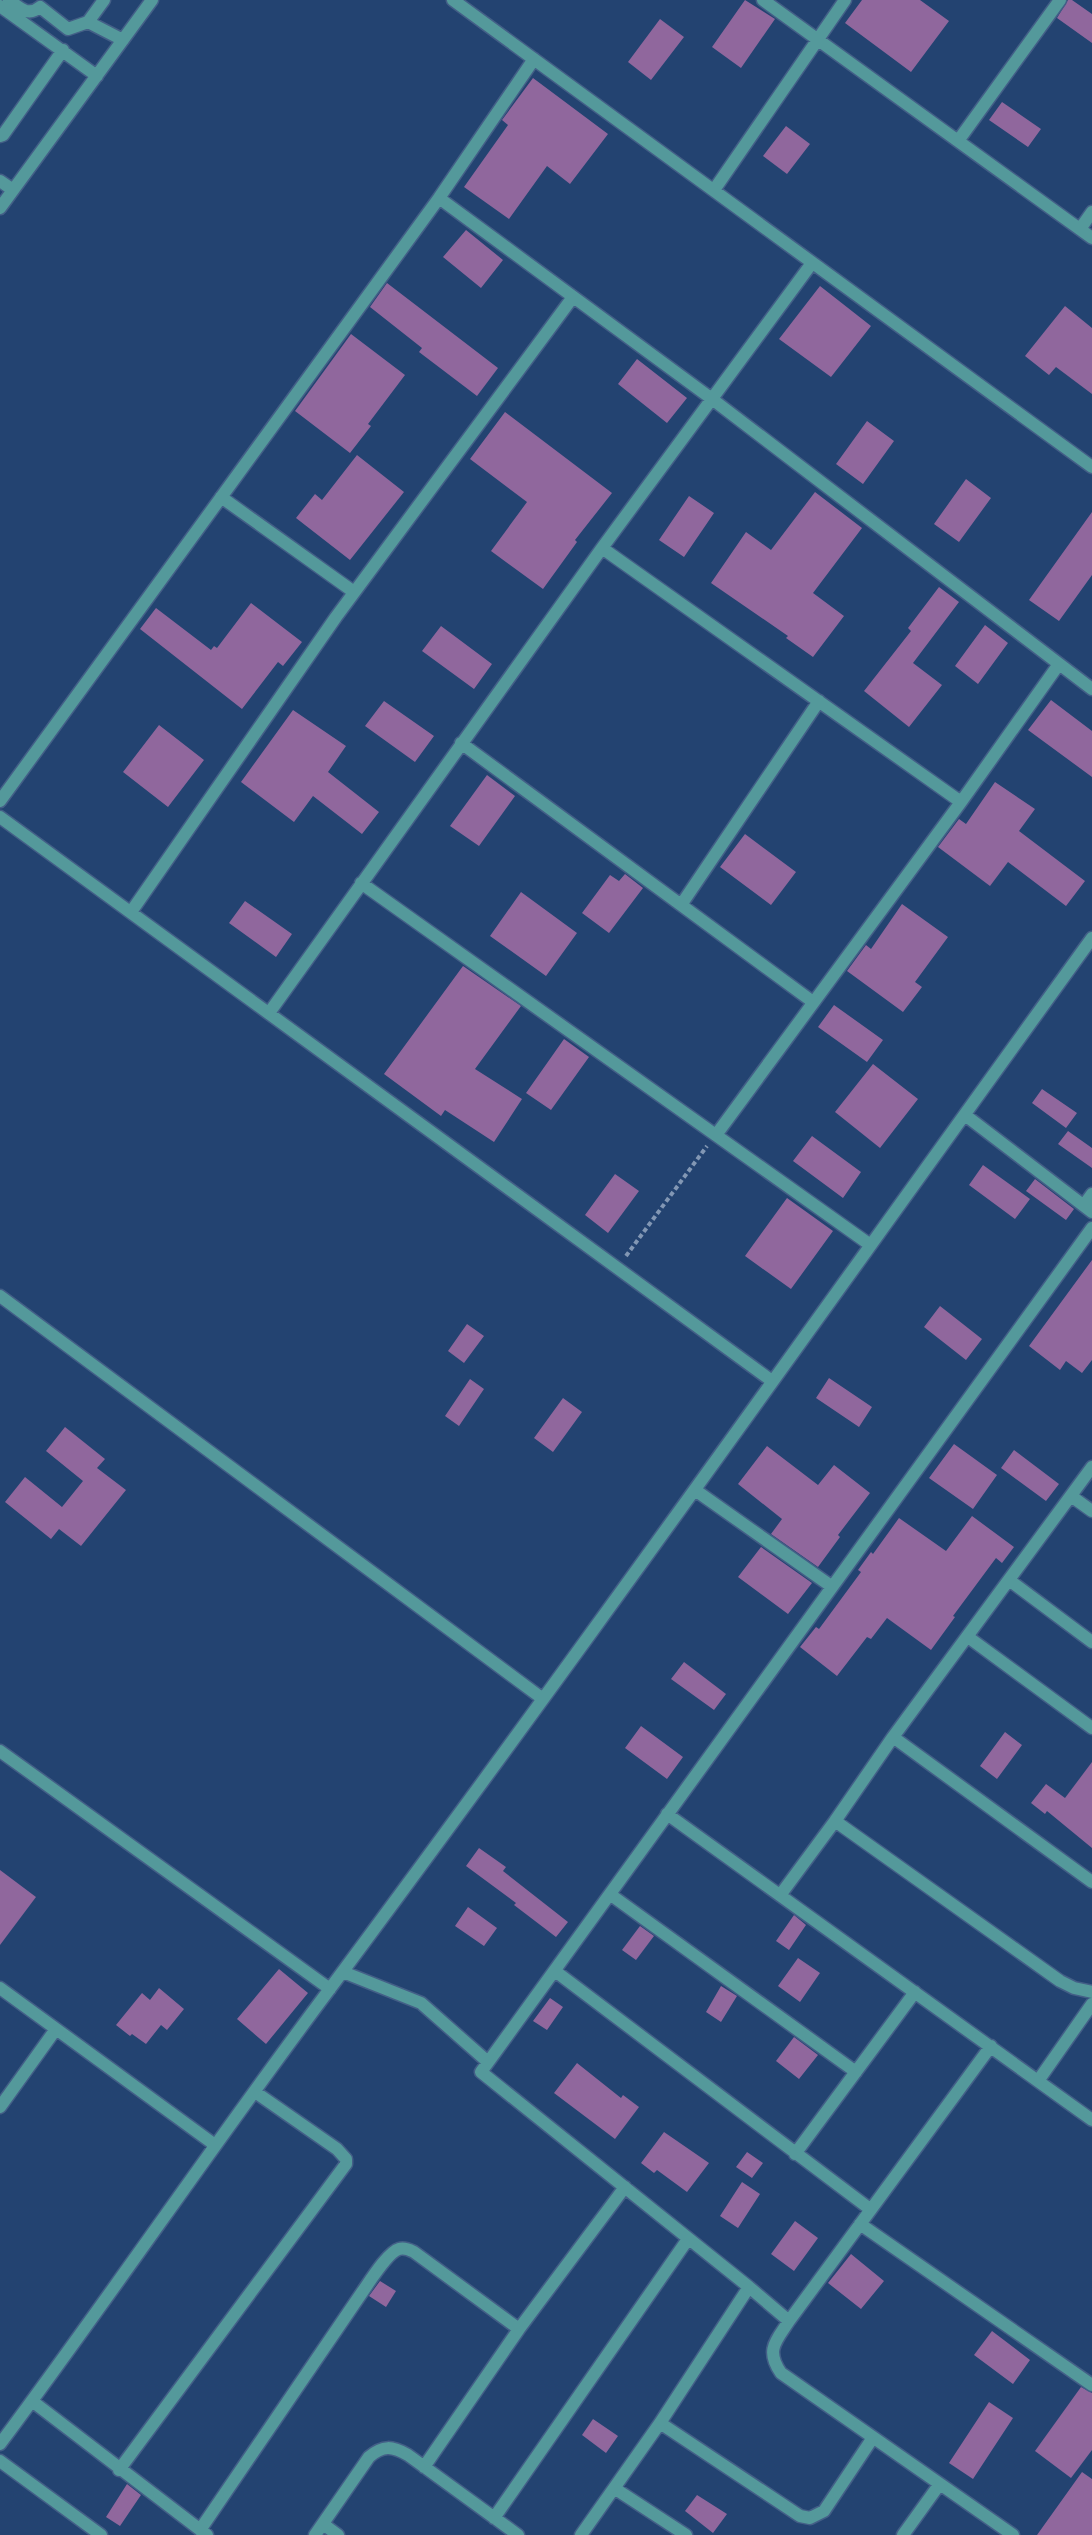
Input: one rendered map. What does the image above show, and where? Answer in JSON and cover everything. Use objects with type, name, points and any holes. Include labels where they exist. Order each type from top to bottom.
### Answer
[{"type":"street","points":[[9,0],[27,13],[34,12],[40,7],[68,29],[88,22],[104,0]]},
{"type":"street","points":[[0,208],[152,0]]},
{"type":"street","points":[[453,0],[1092,467]]},
{"type":"street","points":[[763,0],[1092,238]]},
{"type":"street","points":[[714,190],[845,0]]},
{"type":"street","points":[[958,141],[1060,0]]},
{"type":"street","points":[[0,6],[97,76]]},
{"type":"street","points":[[88,22],[123,40]]},
{"type":"street","points":[[0,136],[3,135],[63,50]]},
{"type":"street","points":[[0,801],[439,198],[534,59]]},
{"type":"street","points":[[0,181],[13,190]]},
{"type":"street","points":[[439,198],[712,399],[1092,689]]},
{"type":"street","points":[[1080,229],[1092,212]]},
{"type":"street","points":[[269,1013],[461,743],[812,262]]},
{"type":"street","points":[[131,912],[354,592],[573,297]]},
{"type":"street","points":[[221,497],[354,592]]},
{"type":"street","points":[[602,548],[961,802]]},
{"type":"street","points":[[716,1135],[961,802],[1059,664]]},
{"type":"street","points":[[681,905],[819,701]]},
{"type":"street","points":[[461,743],[813,1002]]},
{"type":"street","points":[[0,817],[772,1381]]},
{"type":"street","points":[[361,883],[869,1244]]},
{"type":"street","points":[[0,2444],[215,2145],[543,1699],[869,1244],[1090,945]]},
{"type":"street","points":[[965,1115],[1088,1208],[1092,1194]]},
{"type":"street","points":[[789,2321],[480,2072],[611,1895],[831,1586],[1092,1228]]},
{"type":"street","points":[[0,1296],[543,1699]]},
{"type":"street","points":[[781,1894],[893,1737],[969,1637],[1092,1467]]},
{"type":"street","points":[[694,1490],[831,1586]]},
{"type":"street","points":[[1071,1496],[1092,1511]]},
{"type":"street","points":[[1009,1580],[1092,1642]]},
{"type":"street","points":[[969,1637],[1092,1728]]},
{"type":"street","points":[[893,1737],[1092,1882]]},
{"type":"street","points":[[0,1751],[330,1989]]},
{"type":"street","points":[[667,1814],[1092,2120]]},
{"type":"street","points":[[835,1821],[1060,1981],[1074,1988],[1092,1992]]},
{"type":"street","points":[[611,1895],[856,2072]]},
{"type":"street","points":[[555,1971],[870,2209]]},
{"type":"street","points":[[343,1972],[421,2003],[488,2062]]},
{"type":"street","points":[[0,1988],[215,2145]]},
{"type":"street","points":[[795,2154],[915,1992]]},
{"type":"street","points":[[1038,2081],[1092,2004]]},
{"type":"street","points":[[0,2107],[56,2030]]},
{"type":"street","points":[[991,2046],[789,2321],[774,2343],[771,2354],[774,2364],[781,2373],[872,2439],[1013,2535]]},
{"type":"street","points":[[119,2470],[346,2164],[346,2159],[337,2149],[255,2092]]},
{"type":"street","points":[[424,2467],[519,2329],[625,2187]]},
{"type":"street","points":[[860,2224],[1092,2385]]},
{"type":"street","points":[[494,2518],[688,2239]]},
{"type":"street","points":[[32,2401],[119,2470],[203,2532],[363,2291],[391,2254],[399,2249],[407,2248],[414,2252],[519,2329]]},
{"type":"street","points":[[581,2535],[660,2423],[749,2287]]},
{"type":"street","points":[[660,2423],[800,2516],[810,2518],[824,2511],[872,2439]]},
{"type":"street","points":[[315,2535],[369,2457],[378,2449],[387,2447],[396,2449],[424,2467],[518,2535]]},
{"type":"street","points":[[0,2461],[101,2535]]},
{"type":"street","points":[[903,2535],[939,2485]]},
{"type":"street","points":[[614,2488],[686,2535]]},
{"type":"street","points":[[323,2524],[338,2535]]},
{"type":"path","points":[[617,1269],[716,1135]]},
{"type":"building","points":[[745,0],[775,19],[741,68],[712,47]]},
{"type":"building","points":[[862,0],[920,0],[949,21],[911,72],[845,23]]},
{"type":"building","points":[[1068,0],[1072,0],[1092,14],[1092,43],[1057,18]]},
{"type":"building","points":[[660,19],[684,37],[651,80],[628,62]]},
{"type":"building","points":[[533,78],[608,134],[570,184],[547,166],[509,219],[464,187],[508,125],[502,120]]},
{"type":"building","points":[[1002,102],[1041,129],[1028,147],[989,120]]},
{"type":"building","points":[[786,126],[810,144],[787,174],[763,156]]},
{"type":"building","points":[[466,230],[503,260],[481,288],[443,257]]},
{"type":"building","points":[[387,283],[498,368],[477,396],[419,352],[422,348],[370,307]]},
{"type":"building","points":[[820,286],[871,326],[831,377],[779,339]]},
{"type":"building","points":[[1065,306],[1092,328],[1092,394],[1056,367],[1049,375],[1025,356]]},
{"type":"building","points":[[351,334],[405,375],[368,424],[371,426],[350,453],[295,411]]},
{"type":"building","points":[[637,359],[687,398],[667,423],[618,384]]},
{"type":"building","points":[[505,412],[612,493],[575,540],[577,542],[543,589],[491,551],[527,502],[470,459]]},
{"type":"building","points":[[867,421],[894,441],[863,484],[836,464]]},
{"type":"building","points":[[357,455],[404,492],[350,560],[296,518],[315,494],[322,500]]},
{"type":"building","points":[[966,479],[991,498],[959,542],[934,524]]},
{"type":"building","points":[[815,492],[862,528],[813,593],[844,616],[813,657],[786,638],[788,636],[711,583],[746,532],[771,550]]},
{"type":"building","points":[[689,496],[714,513],[684,557],[659,540]]},
{"type":"building","points":[[1092,512],[1092,575],[1059,621],[1029,600]]},
{"type":"building","points":[[939,587],[959,602],[913,663],[942,685],[909,727],[864,691],[911,631],[908,628]]},
{"type":"building","points":[[251,603],[302,642],[283,666],[278,662],[242,709],[140,629],[156,608],[211,650],[214,646],[217,648]]},
{"type":"building","points":[[985,625],[1008,643],[978,684],[955,666]]},
{"type":"building","points":[[441,626],[492,664],[474,689],[422,651]]},
{"type":"building","points":[[1051,700],[1092,731],[1092,777],[1028,730]]},
{"type":"building","points":[[384,701],[434,736],[415,762],[365,726]]},
{"type":"building","points":[[293,710],[346,746],[328,772],[379,812],[362,834],[313,796],[294,822],[241,782]]},
{"type":"building","points":[[159,725],[204,760],[168,807],[123,772]]},
{"type":"building","points":[[487,775],[515,796],[479,846],[450,826]]},
{"type":"building","points":[[995,782],[1035,809],[1019,831],[1085,881],[1066,906],[1008,862],[990,886],[938,847],[959,819],[966,824]]},
{"type":"building","points":[[745,834],[796,872],[771,905],[720,867]]},
{"type":"building","points":[[625,874],[643,888],[609,933],[582,913],[610,875],[619,881]]},
{"type":"building","points":[[521,892],[577,933],[546,976],[490,936]]},
{"type":"building","points":[[245,901],[292,934],[276,957],[229,923]]},
{"type":"building","points":[[902,904],[948,937],[915,982],[922,987],[903,1012],[847,971],[866,945],[871,949]]},
{"type":"building","points":[[463,966],[521,1006],[475,1069],[522,1099],[494,1142],[445,1110],[441,1116],[384,1074]]},
{"type":"building","points":[[834,1005],[883,1040],[867,1062],[818,1027]]},
{"type":"building","points":[[564,1039],[589,1057],[551,1110],[526,1093]]},
{"type":"building","points":[[873,1064],[918,1099],[880,1148],[835,1112]]},
{"type":"building","points":[[1042,1089],[1077,1113],[1066,1128],[1032,1103]]},
{"type":"building","points":[[1068,1131],[1092,1148],[1092,1168],[1058,1144]]},
{"type":"building","points":[[812,1136],[861,1172],[843,1198],[793,1161]]},
{"type":"building","points":[[983,1165],[1030,1199],[1015,1219],[969,1185]]},
{"type":"building","points":[[615,1174],[639,1191],[608,1233],[585,1215]]},
{"type":"building","points":[[1035,1179],[1074,1209],[1066,1220],[1026,1191]]},
{"type":"building","points":[[787,1198],[833,1231],[791,1289],[745,1256]]},
{"type":"building","points":[[1092,1260],[1092,1360],[1082,1373],[1066,1361],[1060,1370],[1029,1346]]},
{"type":"building","points":[[940,1306],[982,1339],[966,1360],[924,1327]]},
{"type":"building","points":[[467,1324],[484,1336],[464,1363],[448,1351]]},
{"type":"building","points":[[829,1378],[872,1407],[859,1427],[816,1398]]},
{"type":"building","points":[[470,1379],[484,1389],[459,1426],[445,1416]]},
{"type":"building","points":[[563,1398],[582,1412],[553,1452],[534,1438]]},
{"type":"building","points":[[65,1427],[105,1459],[97,1468],[126,1490],[81,1546],[59,1529],[51,1539],[5,1502],[25,1477],[62,1507],[83,1481],[46,1451]]},
{"type":"building","points":[[954,1444],[997,1475],[973,1509],[929,1478]]},
{"type":"building","points":[[767,1446],[818,1485],[834,1465],[870,1493],[838,1535],[840,1537],[818,1567],[771,1534],[782,1519],[738,1484]]},
{"type":"building","points":[[1014,1450],[1059,1484],[1046,1501],[1001,1468]]},
{"type":"building","points":[[972,1516],[1014,1547],[1002,1563],[996,1558],[931,1650],[887,1618],[871,1639],[867,1637],[837,1676],[800,1647],[816,1627],[819,1629],[861,1572],[858,1570],[871,1552],[873,1554],[899,1518],[946,1551]]},
{"type":"building","points":[[761,1547],[812,1583],[788,1614],[738,1577]]},
{"type":"building","points":[[684,1662],[726,1694],[714,1710],[671,1679]]},
{"type":"building","points":[[641,1726],[683,1757],[667,1779],[625,1748]]},
{"type":"building","points":[[1005,1732],[1022,1745],[997,1779],[980,1766]]},
{"type":"building","points":[[1092,1762],[1092,1848],[1047,1811],[1045,1814],[1031,1803],[1046,1784],[1065,1798]]},
{"type":"building","points":[[479,1848],[506,1867],[503,1871],[568,1922],[556,1937],[514,1905],[516,1903],[466,1866]]},
{"type":"building","points":[[0,1870],[36,1897],[0,1945]]},
{"type":"building","points":[[468,1907],[497,1928],[484,1946],[455,1926]]},
{"type":"building","points":[[794,1915],[806,1925],[789,1950],[776,1941]]},
{"type":"building","points":[[640,1926],[654,1936],[636,1960],[622,1950]]},
{"type":"building","points":[[798,1958],[820,1973],[800,2002],[778,1986]]},
{"type":"building","points":[[279,1969],[308,1993],[266,2044],[237,2019]]},
{"type":"building","points":[[721,1986],[737,1996],[721,2022],[706,2012]]},
{"type":"building","points":[[159,1988],[184,2009],[167,2030],[161,2025],[146,2044],[132,2034],[130,2036],[116,2025],[142,1993],[150,2000]]},
{"type":"building","points":[[550,1998],[563,2007],[547,2030],[533,2021]]},
{"type":"building","points":[[794,2037],[818,2055],[799,2079],[776,2061]]},
{"type":"building","points":[[577,2063],[621,2098],[623,2095],[639,2107],[615,2139],[554,2093]]},
{"type":"building","points":[[664,2132],[709,2163],[687,2192],[657,2170],[654,2173],[641,2163]]},
{"type":"building","points":[[747,2152],[763,2163],[752,2178],[736,2167]]},
{"type":"building","points":[[742,2182],[760,2194],[738,2228],[720,2216]]},
{"type":"building","points":[[795,2221],[818,2238],[794,2271],[771,2254]]},
{"type":"building","points":[[851,2254],[884,2281],[861,2309],[828,2283]]},
{"type":"building","points":[[380,2281],[396,2291],[386,2307],[369,2296]]},
{"type":"building","points":[[992,2331],[1030,2360],[1013,2384],[974,2355]]},
{"type":"building","points":[[1081,2387],[1092,2393],[1092,2450],[1071,2478],[1035,2451]]},
{"type":"building","points":[[989,2402],[1013,2418],[973,2479],[949,2463]]},
{"type":"building","points":[[593,2419],[618,2436],[606,2453],[582,2435]]},
{"type":"building","points":[[1082,2472],[1092,2479],[1092,2535],[1037,2535]]},
{"type":"building","points":[[127,2484],[141,2495],[120,2526],[106,2517]]},
{"type":"building","points":[[697,2495],[727,2514],[713,2533],[685,2511]]}]
